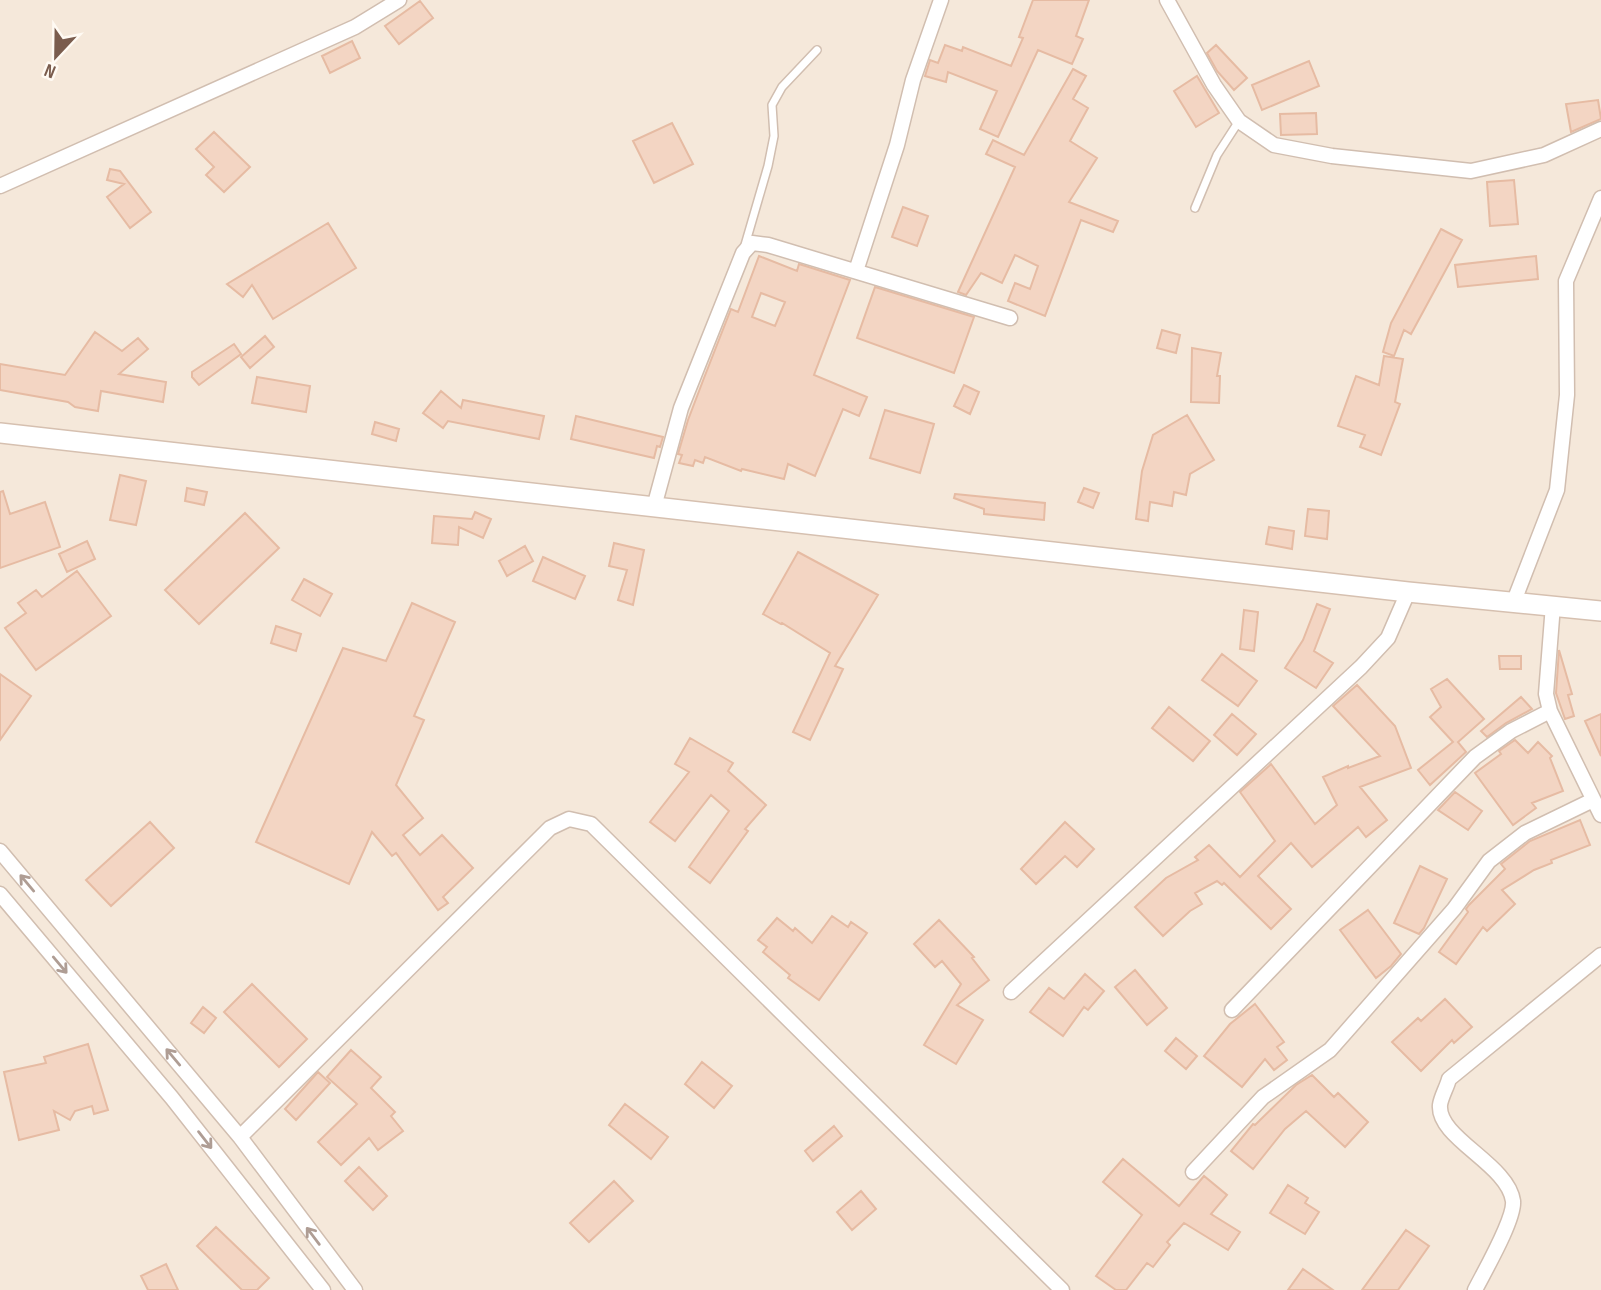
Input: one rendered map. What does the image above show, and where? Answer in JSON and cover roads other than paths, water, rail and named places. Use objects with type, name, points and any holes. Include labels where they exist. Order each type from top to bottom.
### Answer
[{"type":"main road","points":[[0,433],[1408,592],[1601,611]]},
{"type":"street","points":[[0,186],[355,27],[399,0]]},
{"type":"street","points":[[856,271],[897,145],[913,80],[941,0]]},
{"type":"street","points":[[1167,0],[1214,85],[1239,121],[1274,145],[1332,156],[1471,171],[1544,155],[1601,129]]},
{"type":"street","points":[[1514,601],[1557,490],[1567,395],[1566,281],[1601,198]]},
{"type":"street","points":[[654,507],[681,408],[743,253],[752,243],[768,245],[1010,318]]},
{"type":"street","points":[[1011,992],[1361,667],[1388,638],[1408,592]]},
{"type":"street","points":[[1553,605],[1546,694],[1550,711],[1601,815]]},
{"type":"street","points":[[1232,1010],[1475,757],[1511,731],[1550,711]]},
{"type":"street","points":[[1193,1172],[1264,1097],[1330,1050],[1454,909],[1489,862],[1525,833],[1593,800]]},
{"type":"street","points":[[240,1137],[550,828],[569,819],[591,824],[1062,1290]]},
{"type":"street","points":[[0,851],[240,1137],[355,1290]]},
{"type":"street","points":[[0,894],[172,1098],[323,1290]]},
{"type":"street","points":[[1475,1290],[1507,1227],[1514,1203],[1506,1182],[1445,1124],[1440,1106],[1449,1079],[1601,955]]},
{"type":"lane","points":[[743,253],[774,136],[772,105],[782,88],[817,50]]},
{"type":"lane","points":[[1195,208],[1217,155],[1239,121]]}]
